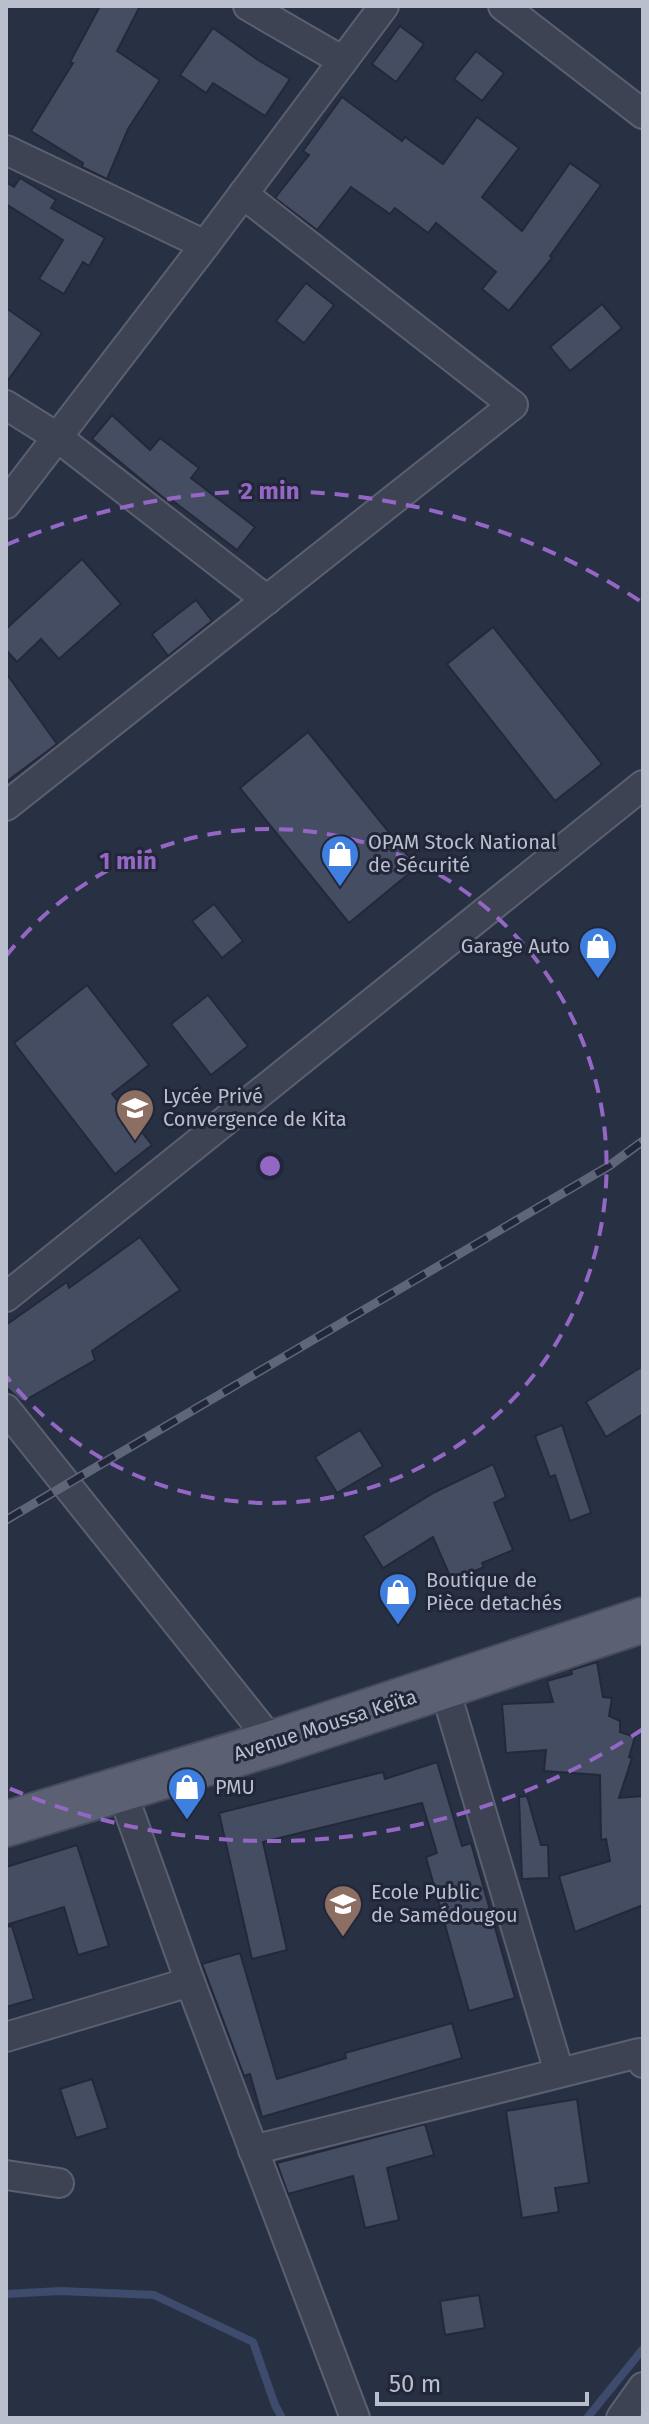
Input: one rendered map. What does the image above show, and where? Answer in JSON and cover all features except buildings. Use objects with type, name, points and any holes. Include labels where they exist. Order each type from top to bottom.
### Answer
[{"type":"main road","name":"Avenue Moussa Keïta","points":[[6,1824],[273,1743],[643,1620]]},
{"type":"street","points":[[248,6],[343,61]]},
{"type":"street","points":[[6,504],[384,6]]},
{"type":"street","points":[[503,6],[643,114]]},
{"type":"street","points":[[6,150],[205,245]]},
{"type":"street","points":[[6,806],[513,405],[243,194]]},
{"type":"street","points":[[6,405],[57,437],[267,600]]},
{"type":"street","points":[[6,1297],[643,785]]},
{"type":"street","points":[[6,1409],[273,1743]]},
{"type":"street","points":[[444,1686],[559,2072]]},
{"type":"street","points":[[121,1789],[190,1982],[355,2418]]},
{"type":"street","points":[[6,2037],[190,1982]]},
{"type":"street","points":[[253,2150],[639,2053],[643,2063]]},
{"type":"street","points":[[6,2175],[59,2183]]},
{"type":"street","points":[[621,2418],[643,2387]]},
{"type":"waterway","points":[[6,2294],[60,2291],[154,2295],[253,2342],[282,2418]]},
{"type":"waterway","points":[[587,2418],[643,2349]]},
{"type":"railway","points":[[6,1520],[609,1166],[643,1141]]},
{"type":"place","name":"OPAM Stock National de Sécurité","points":[[340,888]]},
{"type":"place","name":"Garage Auto","points":[[598,980]]},
{"type":"place","name":"Lycée Privé Convergence de Kita","points":[[135,1142]]},
{"type":"place","name":"Boutique de Pièce detachés","points":[[398,1626]]},
{"type":"place","name":"PMU","points":[[187,1821]]},
{"type":"place","name":"Ecole Public de Samédougou","points":[[343,1938]]}]
